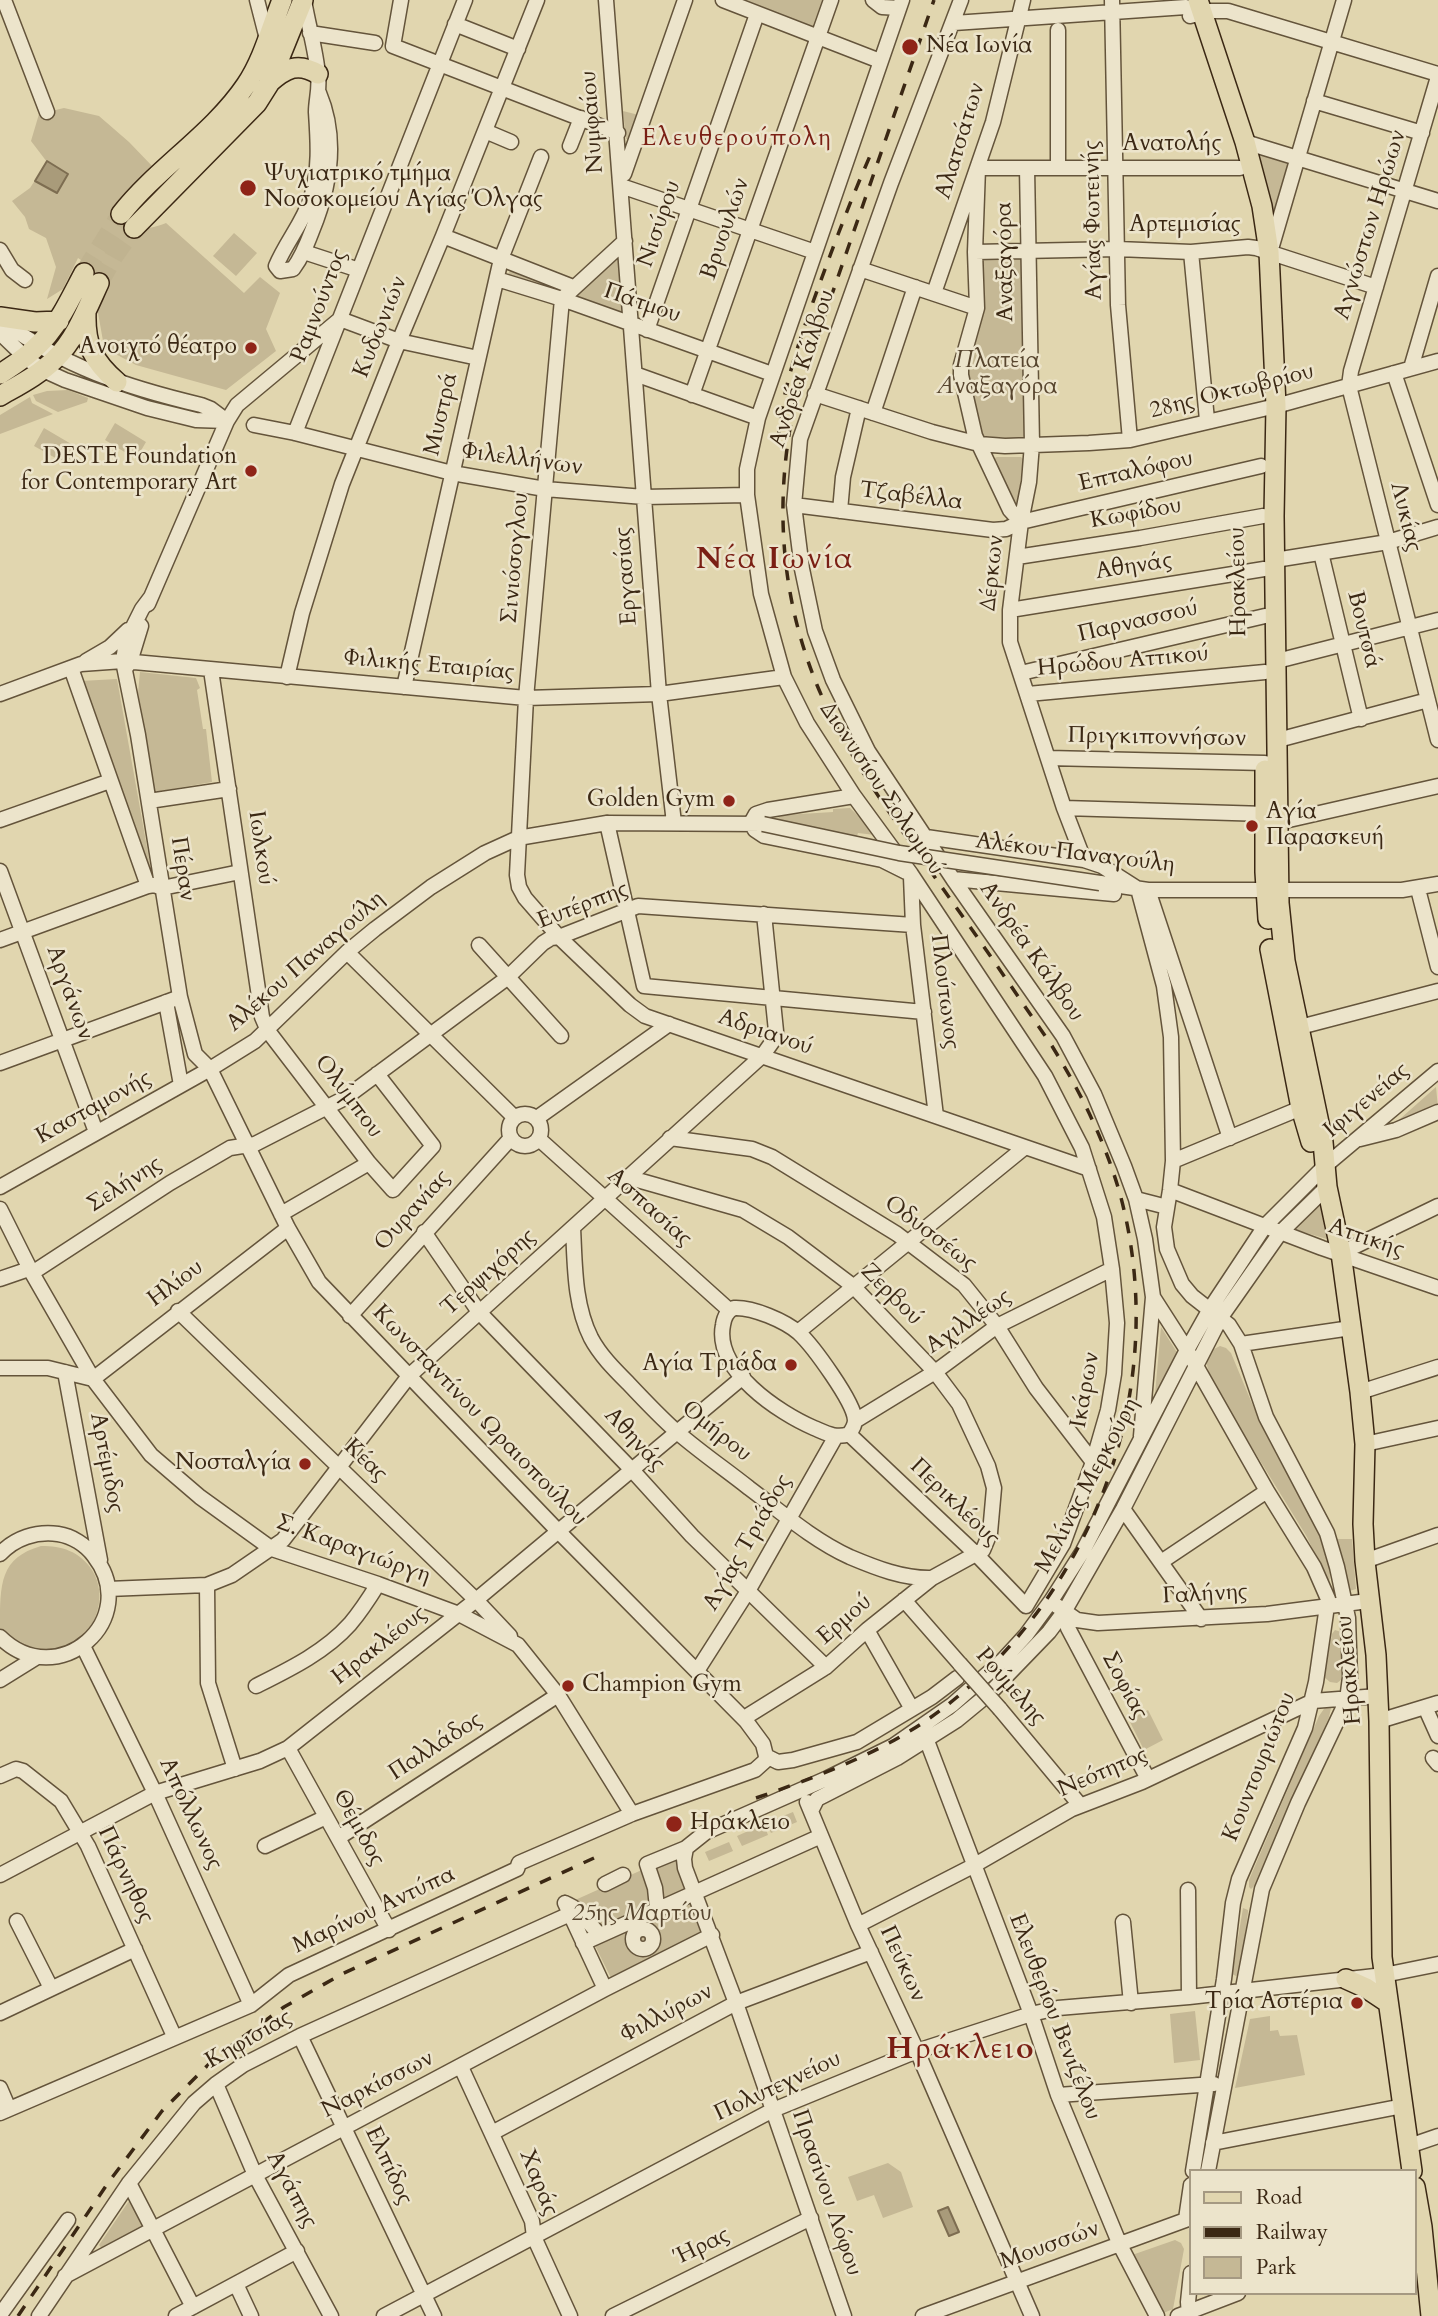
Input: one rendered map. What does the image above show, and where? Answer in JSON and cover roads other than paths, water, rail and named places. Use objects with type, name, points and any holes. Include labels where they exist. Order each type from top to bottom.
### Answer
[{"type":"main road","points":[[282,0],[252,75],[244,88],[202,133],[133,199],[127,221],[243,119],[257,103],[269,84],[303,0]]},
{"type":"main road","name":"Ηρακλείου","points":[[1192,7],[1245,142],[1262,206],[1269,407],[1274,460],[1270,564],[1271,666],[1265,763],[1273,818]]},
{"type":"main road","name":"Ηρακλείου","points":[[1192,7],[1265,250]]},
{"type":"main road","points":[[269,84],[278,75],[295,66],[309,69],[319,84]]},
{"type":"main road","points":[[0,374],[32,352],[92,278],[85,330],[91,351],[103,370],[117,382]]},
{"type":"main road","points":[[0,396],[50,364],[68,343],[86,310]]},
{"type":"main road","points":[[0,318],[35,323],[59,321]]},
{"type":"main road","name":"Ηρακλείου","points":[[1269,407],[1261,466],[1263,516],[1270,564],[1265,616],[1278,740],[1273,818],[1272,962],[1301,1108],[1312,1145],[1325,1166]]},
{"type":"main road","name":"Ηρακλείου","points":[[1273,890],[1285,961],[1324,1142],[1327,1186],[1341,1254],[1360,1392],[1365,1444],[1365,1561],[1378,1696],[1384,1975],[1412,2169]]},
{"type":"main road","points":[[1346,1979],[1387,2002]]},
{"type":"main road","points":[[1417,2208],[1419,2228],[1431,2252],[1433,2313]]},
{"type":"street","points":[[4,0],[47,113]]},
{"type":"street","points":[[257,0],[267,40]]},
{"type":"street","points":[[303,0],[329,130],[328,178],[322,203],[304,251],[293,269],[285,272],[277,269],[279,258],[300,224],[316,178],[319,157],[316,109],[319,84]]},
{"type":"street","points":[[401,0],[393,46],[618,133]]},
{"type":"street","name":"Ραμνούντος","points":[[295,433],[465,0]]},
{"type":"street","name":"Κυδωνιών","points":[[287,677],[320,552],[342,484],[537,0]]},
{"type":"street","name":"Νυμφαίου","points":[[606,0],[632,324]]},
{"type":"street","points":[[685,0],[621,184],[814,252]]},
{"type":"street","points":[[723,0],[880,61]]},
{"type":"street","name":"Βρυουλών","points":[[692,395],[831,0]]},
{"type":"street","points":[[873,0],[883,7],[900,4]]},
{"type":"street","name":"Ανδρέα Κάλβου","points":[[961,0],[860,269],[800,439],[794,505],[802,569],[815,631],[833,680],[868,751],[953,879],[1063,1036],[1094,1094],[1136,1199],[1153,1297],[1141,1436]]},
{"type":"street","name":"Αλατσάτων","points":[[934,293],[993,122],[1023,0]]},
{"type":"street","points":[[1344,0],[1298,158],[1265,250],[1376,287]]},
{"type":"street","name":"Διονυσίου Σολωμού","points":[[900,4],[758,418],[747,469],[747,495],[761,594],[784,677],[807,723],[853,796],[911,874],[1045,1076],[1083,1148],[1089,1169]]},
{"type":"street","points":[[954,23],[1018,19],[1113,6],[1192,7],[1228,11],[1438,76]]},
{"type":"street","name":"Αγίας Φωτεινής","points":[[1113,6],[1119,329],[1130,440]]},
{"type":"street","name":"Νισύρου","points":[[647,330],[757,14]]},
{"type":"street","points":[[455,24],[518,49]]},
{"type":"street","points":[[1058,30],[1058,168]]},
{"type":"street","points":[[310,33],[375,43]]},
{"type":"street","name":"Αγνώστων Ηρώων","points":[[1349,386],[1351,371],[1438,76]]},
{"type":"street","points":[[1314,102],[1422,133]]},
{"type":"street","points":[[570,146],[581,118]]},
{"type":"street","points":[[485,131],[511,142]]},
{"type":"street","points":[[1245,142],[1438,201]]},
{"type":"street","name":"Μυστρά","points":[[404,687],[501,259],[541,157]]},
{"type":"street","name":"Ανατολής","points":[[978,168],[1240,168]]},
{"type":"street","name":"Δέρκων","points":[[978,168],[975,252],[977,308],[961,375],[975,436],[1010,510],[1021,522],[1010,610],[1010,642],[1064,808],[1084,860]]},
{"type":"street","name":"Αναξαγόρα","points":[[1021,522],[1029,482],[1032,444],[1027,168]]},
{"type":"street","points":[[443,236],[573,287]]},
{"type":"street","points":[[562,299],[625,242]]},
{"type":"street","points":[[0,250],[12,270],[25,280]]},
{"type":"street","name":"Αρτεμισίας","points":[[975,252],[1265,250]]},
{"type":"street","points":[[304,251],[359,270]]},
{"type":"street","points":[[1191,252],[1207,421]]},
{"type":"street","points":[[860,269],[977,308]]},
{"type":"street","points":[[1411,368],[1438,276]]},
{"type":"street","name":"Πάτμου","points":[[497,279],[562,299],[772,374]]},
{"type":"street","points":[[840,511],[843,477],[915,288]]},
{"type":"street","name":"Σινιόσογλου","points":[[518,838],[526,698],[562,299]]},
{"type":"street","points":[[0,318],[32,352]]},
{"type":"street","points":[[126,664],[151,597],[227,421],[237,405],[340,319],[399,341],[478,358]]},
{"type":"street","name":"Εργασίας","points":[[632,324],[659,694],[674,823]]},
{"type":"street","points":[[0,333],[101,393],[196,420],[227,421]]},
{"type":"street","name":"28ης Οκτωβρίου","points":[[815,394],[979,444],[1005,446],[1130,440],[1269,407],[1438,361]]},
{"type":"street","points":[[50,364],[201,405],[227,421]]},
{"type":"street","points":[[1394,373],[1438,505]]},
{"type":"street","points":[[635,374],[758,418]]},
{"type":"street","name":"Λυκίας","points":[[1349,386],[1438,740]]},
{"type":"street","name":"Φιλελλήνων","points":[[254,425],[452,473],[545,489],[644,498],[747,495]]},
{"type":"street","name":"Επταλόφου","points":[[1021,522],[1261,466]]},
{"type":"street","name":"Τζαβέλλα","points":[[794,505],[993,530],[1006,529],[1021,522]]},
{"type":"street","name":"Κωφίδου","points":[[1017,556],[1263,516]]},
{"type":"street","points":[[1270,564],[1388,542],[1438,527]]},
{"type":"street","name":"Βουτσά","points":[[1321,553],[1361,719]]},
{"type":"street","name":"Αθηνάς","points":[[1010,610],[1270,564]]},
{"type":"street","points":[[126,664],[124,649],[136,621],[151,597]]},
{"type":"street","name":"Παρνασσού","points":[[1021,673],[1265,616]]},
{"type":"street","name":"Ηρώδου Αττικού","points":[[1028,694],[1271,666],[1438,620]]},
{"type":"street","points":[[0,694],[76,666],[110,647],[136,621]]},
{"type":"street","name":"Φιλικής Εταιρίας","points":[[76,666],[126,664],[211,670],[526,698],[659,694],[784,677]]},
{"type":"street","name":"Πέραν","points":[[126,664],[149,802],[155,887],[173,1000],[195,1054],[210,1069]]},
{"type":"street","name":"Πέραν","points":[[76,666],[110,781],[155,887]]},
{"type":"street","name":"Ιωλκού","points":[[211,670],[262,1017],[268,1031]]},
{"type":"street","points":[[1278,740],[1428,700]]},
{"type":"street","name":"Πριγκιποννήσων","points":[[1048,758],[1265,763]]},
{"type":"street","points":[[0,820],[110,781]]},
{"type":"street","points":[[1064,808],[1273,818],[1438,786]]},
{"type":"street","points":[[149,802],[229,789]]},
{"type":"street","name":"Αλέκου Παναγούλη","points":[[757,823],[756,814],[768,810],[853,796]]},
{"type":"street","points":[[485,853],[507,831],[521,807]]},
{"type":"street","points":[[607,823],[644,986],[630,1005]]},
{"type":"street","name":"Αλέκου Παναγούλη","points":[[210,1069],[268,1031],[347,952],[431,887],[485,853],[518,838],[607,823],[757,823],[899,853],[1100,883],[1142,892],[1418,889],[1438,884]]},
{"type":"street","points":[[757,823],[755,830],[764,836],[882,860],[911,874]]},
{"type":"street","points":[[926,837],[1084,860],[1102,866],[1142,892],[1230,1138]]},
{"type":"street","name":"Αδριανού","points":[[518,838],[517,875],[525,898],[559,937],[645,1016],[1089,1169]]},
{"type":"street","name":"Αργάνων","points":[[0,871],[96,1132]]},
{"type":"street","points":[[0,940],[155,887],[240,872]]},
{"type":"street","name":"Πλούτωνος","points":[[911,874],[913,925],[936,1116]]},
{"type":"street","points":[[953,879],[1142,892]]},
{"type":"street","points":[[1418,889],[1438,967]]},
{"type":"street","points":[[1142,892],[1164,986],[1171,1037],[1173,1161],[1164,1227],[1167,1249],[1182,1284],[1192,1296],[1215,1313],[1241,1344],[1266,1417],[1327,1533],[1346,1604],[1350,1655],[1347,1700],[1298,1803],[1262,1889],[1208,2169]]},
{"type":"street","name":"Ευτέρπης","points":[[247,1146],[345,1098],[507,978],[551,938],[627,909],[638,906],[913,925]]},
{"type":"street","points":[[763,1055],[775,1038],[764,914]]},
{"type":"street","points":[[480,945],[561,1036]]},
{"type":"street","points":[[347,952],[514,1117]]},
{"type":"street","points":[[644,986],[925,1012]]},
{"type":"street","points":[[1300,1027],[1438,991]]},
{"type":"street","points":[[0,1063],[173,1000],[181,1085]]},
{"type":"street","points":[[537,1118],[669,1024]]},
{"type":"street","name":"Ολύμπου","points":[[268,1031],[369,1163],[393,1190],[433,1146],[377,1074]]},
{"type":"street","points":[[1171,1037],[1193,1032]]},
{"type":"street","name":"Τερψιχόρης","points":[[207,1585],[232,1575],[283,1540],[409,1376],[763,1055]]},
{"type":"street","name":"Κασταμονής","points":[[0,1186],[210,1069]]},
{"type":"street","name":"Κωνσταντίνου Ωραιοπούλου","points":[[210,1069],[288,1228],[319,1282],[558,1531],[746,1721],[763,1744],[766,1756]]},
{"type":"street","name":"Ιφιγενείας","points":[[1325,1166],[1438,1071]]},
{"type":"street","points":[[1173,1161],[1301,1108]]},
{"type":"street","points":[[1354,1140],[1396,1130],[1438,1112]]},
{"type":"street","points":[[526,1113],[537,1118],[541,1125],[539,1139],[528,1146],[521,1146],[511,1138],[509,1127],[514,1117],[526,1113]]},
{"type":"street","name":"Ουρανίας","points":[[350,1316],[511,1138]]},
{"type":"street","name":"Οδυσσέως","points":[[670,1138],[762,1152],[908,1242],[964,1285],[997,1326],[1037,1388],[1093,1462]]},
{"type":"street","name":"Ασπασίας","points":[[539,1139],[729,1310]]},
{"type":"street","name":"Σελήνης","points":[[0,1279],[31,1271],[230,1148],[247,1146]]},
{"type":"street","points":[[798,1332],[1024,1148]]},
{"type":"street","points":[[281,1214],[369,1163]]},
{"type":"street","name":"Μελίνας Μερκούρη","points":[[657,1908],[648,1864],[686,1847],[706,1832],[957,1720],[991,1692],[1049,1632],[1064,1612],[1123,1509],[1195,1365],[1215,1313],[1265,1226],[1325,1166]]},
{"type":"street","name":"Ικάρων","points":[[1026,1606],[1063,1544],[1105,1427],[1114,1374],[1117,1322],[1112,1269],[1104,1217],[1089,1169]]},
{"type":"street","name":"Ζερβού","points":[[627,1177],[743,1210],[788,1237],[853,1286],[935,1372],[958,1404],[977,1440],[994,1488],[990,1533],[983,1550],[976,1554]]},
{"type":"street","name":"Μελίνας Μερκούρη","points":[[811,1811],[817,1799],[924,1734],[1026,1635],[1083,1551],[1186,1350],[1280,1233],[1327,1186]]},
{"type":"street","name":"Αττικής","points":[[1170,1190],[1280,1233],[1438,1288]]},
{"type":"street","points":[[1136,1199],[1167,1207]]},
{"type":"street","points":[[1341,1254],[1438,1206]]},
{"type":"street","name":"Σ. Καραγιώργη","points":[[0,1209],[31,1271],[93,1379],[151,1455],[200,1497],[272,1549],[459,1614],[518,1645],[558,1695],[632,1814]]},
{"type":"street","name":"Ηλίου","points":[[93,1379],[288,1228]]},
{"type":"street","name":"Ομήρου","points":[[573,1228],[576,1291],[591,1338],[618,1373],[677,1432],[827,1545],[889,1572],[932,1578]]},
{"type":"street","name":"Αθηνάς","points":[[424,1232],[479,1312],[692,1536],[826,1667]]},
{"type":"street","name":"Αχιλλέως","points":[[847,1431],[935,1372],[997,1326],[1112,1269]]},
{"type":"street","name":"Κουντουριώτου","points":[[1153,1297],[1320,1577],[1328,1599],[1313,1701],[1305,1728],[1239,1879],[1233,1903],[1193,2169]]},
{"type":"street","points":[[744,1308],[761,1312],[798,1332],[825,1365],[853,1410],[847,1431],[798,1421],[777,1409],[743,1377],[726,1352],[722,1339],[722,1328],[729,1310],[744,1308]]},
{"type":"street","name":"Κέας","points":[[178,1311],[476,1600],[518,1645]]},
{"type":"street","points":[[1241,1344],[1351,1328]]},
{"type":"street","points":[[1360,1392],[1438,1367]]},
{"type":"street","points":[[0,1368],[48,1368],[93,1379]]},
{"type":"street","name":"Αρτέμιδος","points":[[65,1372],[100,1564],[108,1589]]},
{"type":"street","name":"Ηρακλέους","points":[[0,1875],[155,1793],[260,1761],[288,1748],[459,1614],[743,1377]]},
{"type":"street","points":[[1365,1444],[1438,1428]]},
{"type":"street","name":"Αγίας Τριάδος","points":[[697,1671],[847,1431]]},
{"type":"street","name":"Περικλέους","points":[[847,1431],[976,1554],[1026,1606]]},
{"type":"street","points":[[1161,1562],[1267,1491]]},
{"type":"street","points":[[1123,1509],[1201,1619]]},
{"type":"street","points":[[1,1549],[22,1538],[46,1533],[62,1535],[77,1541],[90,1551],[100,1564]]},
{"type":"street","points":[[1365,1561],[1438,1535]]},
{"type":"street","name":"Ερμού","points":[[746,1721],[749,1715],[826,1667],[932,1578],[976,1554]]},
{"type":"street","points":[[256,1686],[309,1657],[342,1633],[379,1584]]},
{"type":"street","points":[[0,1637],[16,1650],[37,1657],[64,1655],[83,1646],[103,1621],[108,1605],[108,1589],[207,1585],[208,1683],[235,1769]]},
{"type":"street","name":"Ρούμελης","points":[[904,1600],[958,1671],[1000,1709],[1080,1805]]},
{"type":"street","name":"Γαλήνης","points":[[1051,1601],[1077,1620],[1098,1623],[1302,1611],[1368,1601]]},
{"type":"street","name":"Σοφίας","points":[[1064,1612],[1068,1628],[1148,1779]]},
{"type":"street","points":[[867,1630],[912,1709]]},
{"type":"street","name":"Απόλλωνος","points":[[83,1646],[155,1793],[251,2005]]},
{"type":"street","points":[[0,1680],[37,1657]]},
{"type":"street","points":[[766,1756],[778,1762],[793,1760],[857,1742],[932,1697],[958,1671]]},
{"type":"street","name":"Παλλάδος","points":[[338,1838],[558,1695]]},
{"type":"street","name":"Νεότητος","points":[[858,1925],[973,1867],[1080,1805],[1148,1779],[1313,1701],[1378,1696]]},
{"type":"street","points":[[1379,1721],[1431,1705],[1438,1736]]},
{"type":"street","name":"Ελευθερίου Βενιζέλου","points":[[924,1734],[1031,2014],[1058,2095],[1120,2245],[1157,2316]]},
{"type":"street","name":"Θέμιδος","points":[[288,1748],[389,1930]]},
{"type":"street","name":"Μαρίνου Αντύπα","points":[[5,2111],[251,2005],[289,1975],[517,1869],[519,1863],[617,1823],[632,1814],[755,1770],[765,1761],[766,1756]]},
{"type":"street","name":"Πάρνηθος","points":[[0,1776],[16,1769],[32,1777],[61,1801],[81,1832],[174,2036]]},
{"type":"street","name":"Πεύκων","points":[[794,1792],[800,1791],[811,1811],[858,1925],[918,2051],[1032,2316]]},
{"type":"street","points":[[265,1846],[326,1817]]},
{"type":"street","points":[[559,1850],[604,1830]]},
{"type":"street","points":[[583,1943],[637,1924],[657,1908],[821,1836]]},
{"type":"street","name":"Πρασίνου Λόφου","points":[[686,1847],[684,1859],[694,1892],[712,1935],[844,2316]]},
{"type":"street","points":[[605,1884],[623,1875]]},
{"type":"street","points":[[1188,1890],[1189,1997]]},
{"type":"street","points":[[570,1905],[579,1909],[600,1935]]},
{"type":"street","points":[[570,1905],[583,1943],[605,1989]]},
{"type":"street","name":"Κηφισίας","points":[[39,2316],[129,2183],[194,2103],[216,2084],[243,2065],[300,2036],[570,1905]]},
{"type":"street","points":[[17,1920],[51,1988]]},
{"type":"street","points":[[1123,1922],[1131,2003]]},
{"type":"street","points":[[637,1924],[653,1935],[653,1941],[647,1948],[654,1964]]},
{"type":"street","name":"Ναρκίσσων","points":[[65,2276],[605,1989],[712,1935]]},
{"type":"street","points":[[0,2013],[135,1949]]},
{"type":"street","name":"Φιλλύρων","points":[[492,2133],[736,2003],[871,1952]]},
{"type":"street","points":[[1244,1990],[1384,1975],[1438,1964]]},
{"type":"street","name":"Πολυτεχνείου","points":[[384,2316],[773,2110],[918,2051],[1031,2014],[1058,2008],[1244,1990]]},
{"type":"street","name":"Ελπίδος","points":[[300,2036],[434,2316]]},
{"type":"street","name":"Χαράς","points":[[461,2067],[532,2221],[534,2237],[570,2316]]},
{"type":"street","name":"Αγάπης","points":[[216,2084],[255,2175],[331,2316]]},
{"type":"street","points":[[1058,2095],[1224,2084]]},
{"type":"street","points":[[0,2088],[5,2111]]},
{"type":"street","points":[[1213,2143],[1403,2106]]},
{"type":"street","points":[[1409,2146],[1438,2136]]},
{"type":"street","points":[[129,2183],[193,2307]]},
{"type":"street","name":"Ήρας","points":[[613,2316],[811,2218]]},
{"type":"street","name":"Μουσσών","points":[[923,2316],[1189,2218]]},
{"type":"street","points":[[0,2315],[68,2220]]},
{"type":"street","points":[[176,2316],[298,2251]]},
{"type":"street","points":[[1185,2315],[1190,2280]]},
{"type":"street","points":[[236,2284],[251,2316]]},
{"type":"street","points":[[1185,2315],[1233,2295]]},
{"type":"tunnel","points":[[84,273],[121,214]]},
{"type":"tunnel","points":[[99,283],[134,228]]},
{"type":"railway","points":[[756,1798],[855,1760],[902,1736],[946,1706],[999,1658],[1044,1602],[1081,1541],[1109,1476],[1127,1407],[1136,1337],[1133,1265],[1120,1194],[1091,1118],[1052,1046],[893,818],[844,740],[817,685],[804,650],[788,579],[783,507],[789,434],[796,398],[934,0]]},
{"type":"railway","points":[[778,442],[786,389],[801,337],[842,224],[874,147]]},
{"type":"railway","points":[[18,2316],[108,2183],[162,2111],[232,2045],[284,2007],[342,1974],[594,1858]]},
{"type":"place","name":"Νέα Ιωνία","points":[[910,47]]},
{"type":"place","name":"Ψυχιατρικό τμήμα Νοσοκομείου Αγίας Όλγας","points":[[248,188]]},
{"type":"place","name":"Ανοιχτό θέατρο","points":[[251,348]]},
{"type":"place","name":"DESTE Foundation for Contemporary Art","points":[[251,471]]},
{"type":"place","name":"Golden Gym","points":[[729,801]]},
{"type":"place","name":"Αγία Παρασκευή","points":[[1252,826]]},
{"type":"place","name":"Αγία Τριάδα","points":[[791,1365]]},
{"type":"place","name":"Νοσταλγία","points":[[305,1464]]},
{"type":"place","name":"Champion Gym","points":[[568,1686]]},
{"type":"place","name":"Ηράκλειο","points":[[674,1824]]},
{"type":"place","name":"Τρία Αστέρια","points":[[1357,2003]]},
{"type":"district","name":"Ελευθερούπολη","points":[[737,139]]},
{"type":"district","name":"Νέα Ιωνία","points":[[775,561]]},
{"type":"district","name":"Ηράκλειο","points":[[961,2051]]},
{"type":"park label","name":"Πλατεία Αναξαγόρα","points":[[997,375]]},
{"type":"park label","name":"25ης Μαρτίου","points":[[642,1915]]}]
